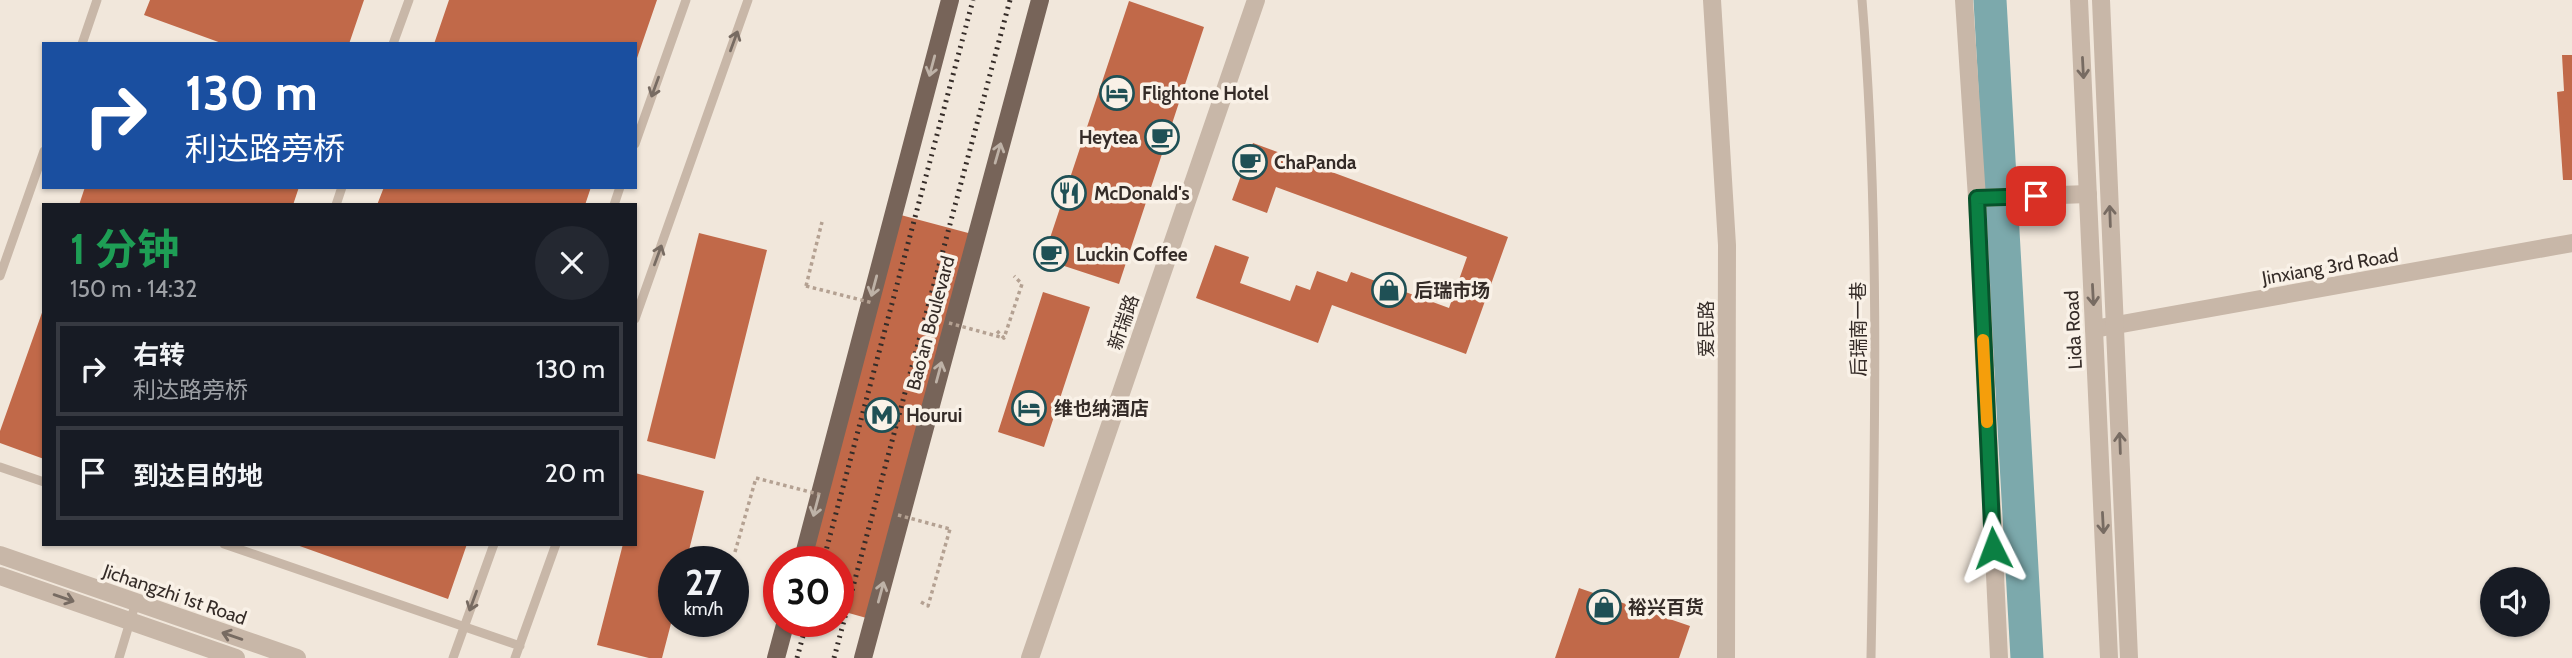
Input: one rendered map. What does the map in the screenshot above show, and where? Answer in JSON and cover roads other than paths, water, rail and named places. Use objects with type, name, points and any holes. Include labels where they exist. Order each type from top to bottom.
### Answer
[{"type":"main road","points":[[806,546],[950,0]]},
{"type":"main road","name":"Bao'an Boulevard","points":[[863,658],[1040,0]]},
{"type":"main road","points":[[776,658],[782,637]]},
{"type":"street","name":"新瑞路","points":[[1030,658],[1256,0]]},
{"type":"street","name":"爱民路","points":[[1712,0],[1727,245],[1726,658]]},
{"type":"street","points":[[1964,0],[1977,198],[1998,658]]},
{"type":"street","name":"Lida Road","points":[[2080,0],[2109,658]]},
{"type":"street","points":[[2101,0],[2129,658]]},
{"type":"street","points":[[1977,198],[2088,194]]},
{"type":"street","name":"Jinxiang 3rd Road","points":[[2094,329],[2572,243]]},
{"type":"street","name":"Jichangzhi 1st Road","points":[[0,555],[296,658]]},
{"type":"street","name":"Jichangzhi 1st Road","points":[[0,576],[236,658]]},
{"type":"lane","points":[[83,42],[97,0]]},
{"type":"lane","points":[[394,42],[409,0]]},
{"type":"lane","points":[[637,138],[686,0]]},
{"type":"lane","points":[[637,313],[748,0]]},
{"type":"lane","name":"后瑞南一巷","points":[[1862,0],[1869,84],[1877,328],[1871,658]]},
{"type":"lane","points":[[0,275],[42,157]]},
{"type":"lane","points":[[0,467],[42,481]]},
{"type":"lane","points":[[231,546],[520,646]]},
{"type":"lane","points":[[453,658],[493,546]]},
{"type":"lane","points":[[515,658],[555,546]]},
{"type":"lane","points":[[119,658],[136,602]]},
{"type":"waterway","points":[[1990,0],[2027,658]]},
{"type":"railway","points":[[827,546],[973,0]]},
{"type":"railway","points":[[834,658],[1010,0]]},
{"type":"railway","points":[[797,658],[803,637]]},
{"type":"place","name":"Flightone Hotel","points":[[1117,93]]},
{"type":"place","name":"Heytea","points":[[1162,137]]},
{"type":"place","name":"ChaPanda","points":[[1250,162]]},
{"type":"place","name":"McDonald's","points":[[1069,193]]},
{"type":"place","name":"Luckin Coffee","points":[[1051,254]]},
{"type":"place","name":"后瑞市场","points":[[1389,290]]},
{"type":"place","name":"维也纳酒店","points":[[1029,408]]},
{"type":"place","name":"Hourui","points":[[882,415]]},
{"type":"place","name":"裕兴百货","points":[[1604,607]]}]
